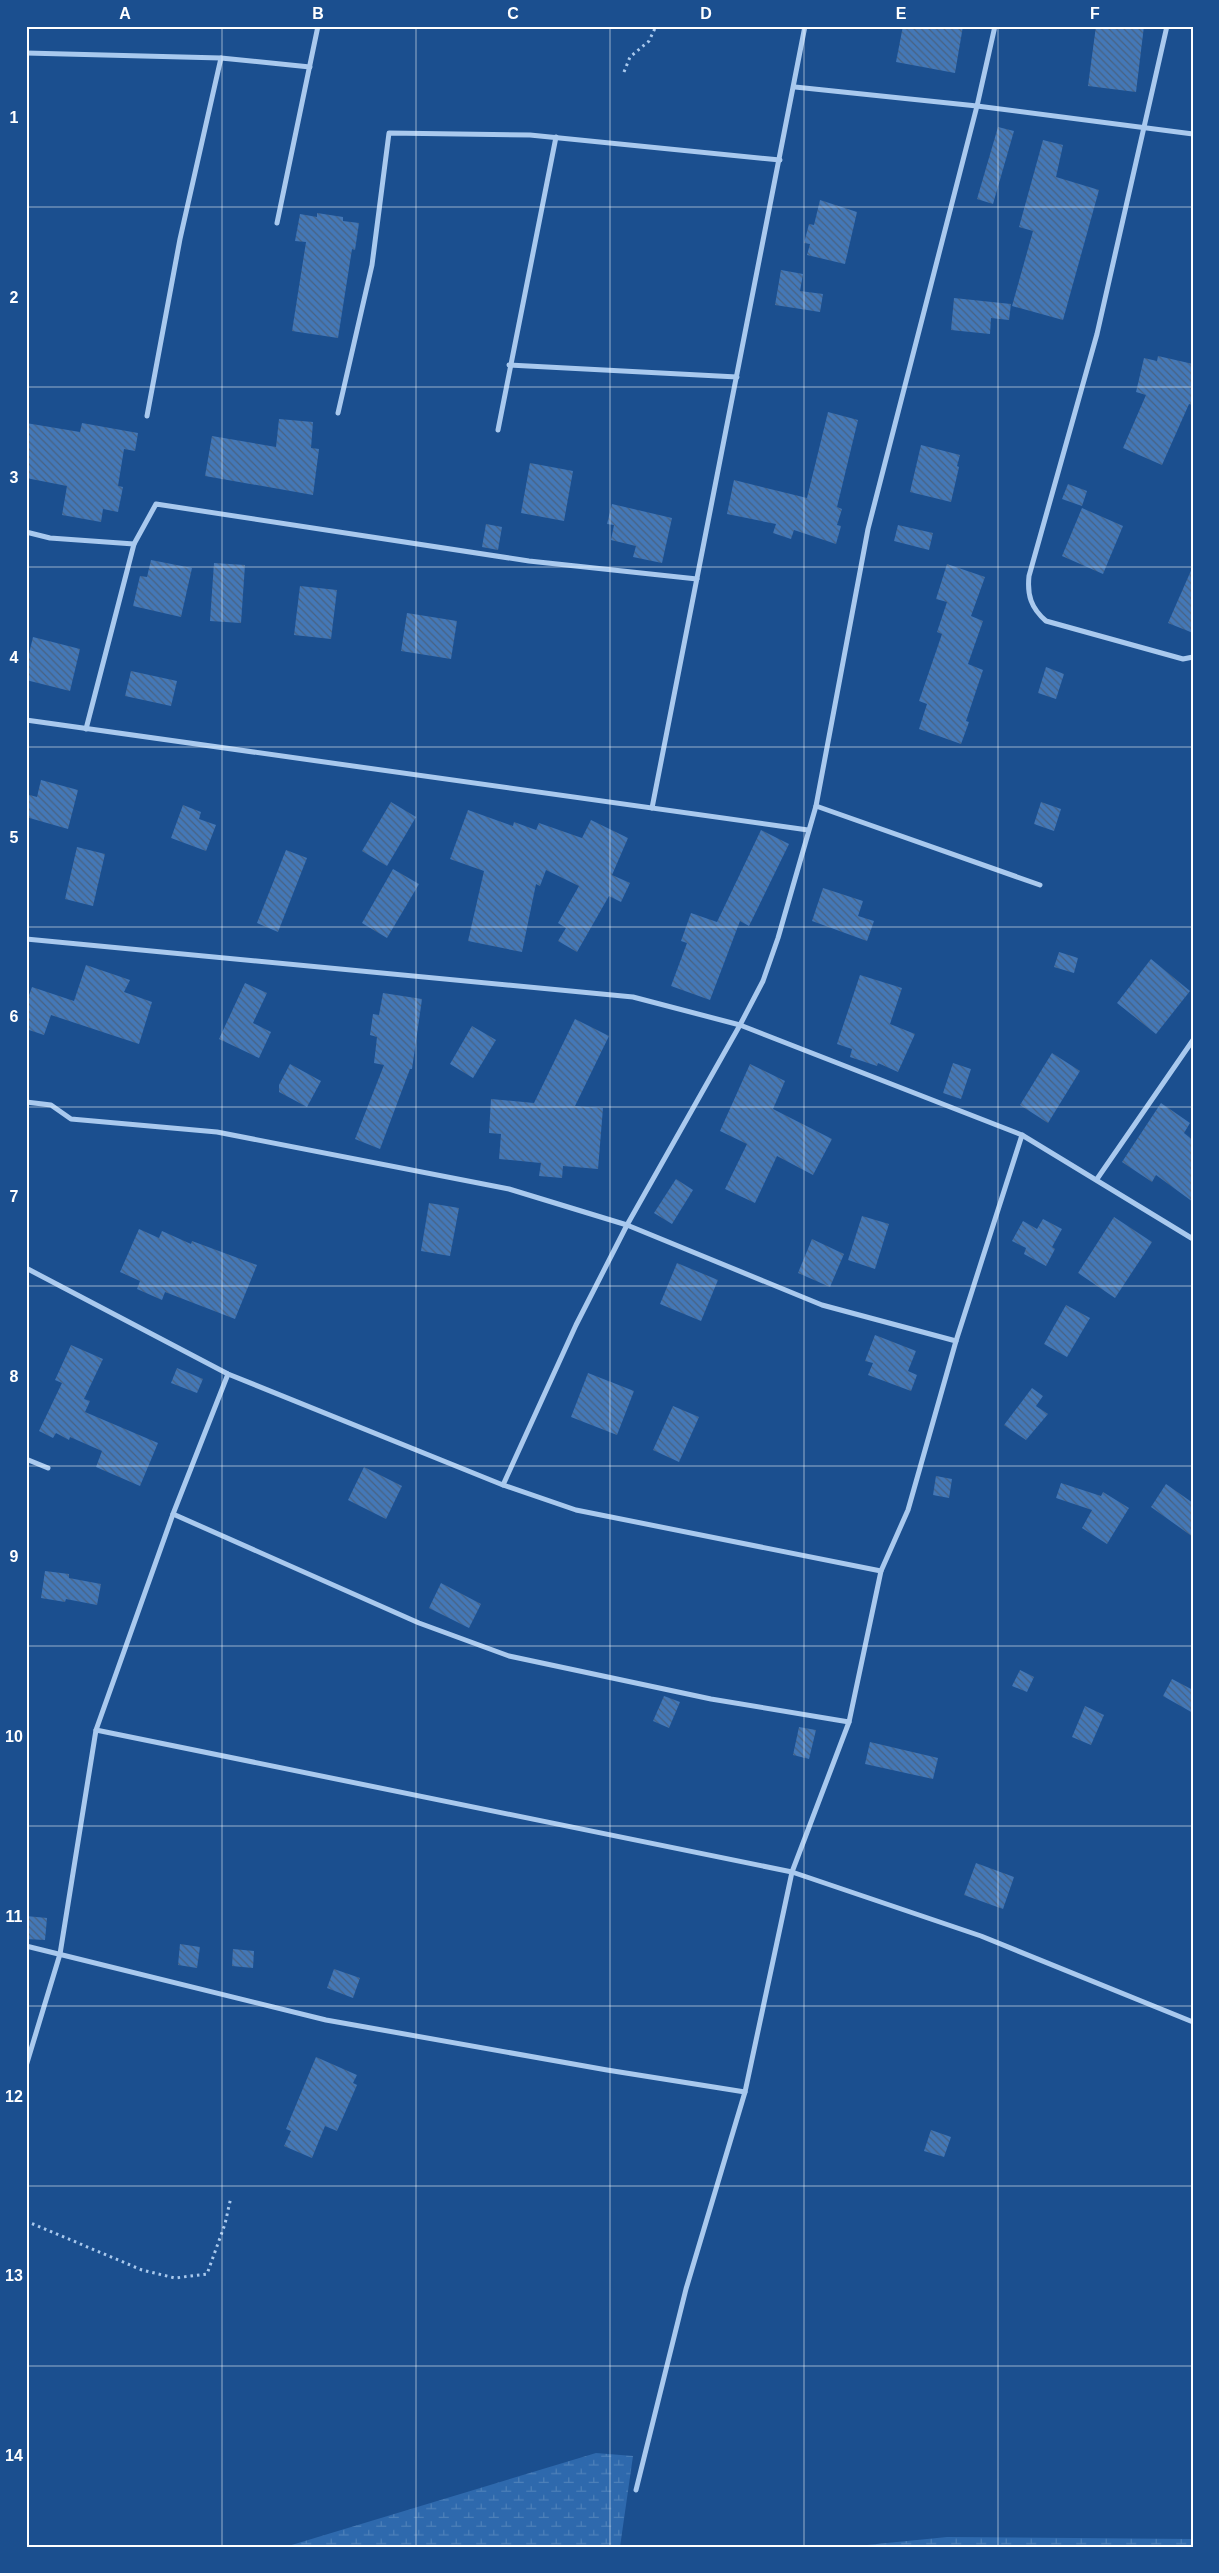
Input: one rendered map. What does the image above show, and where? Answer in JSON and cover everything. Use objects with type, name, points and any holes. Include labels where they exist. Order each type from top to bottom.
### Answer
[{"type":"street","points":[[277,223],[318,26]]},
{"type":"street","points":[[652,808],[795,87],[805,26]]},
{"type":"street","points":[[503,1485],[576,1325],[627,1225],[763,982],[778,938],[816,806],[868,528],[977,106],[995,26]]},
{"type":"street","points":[[1166,26],[1097,334],[1028,576],[1028,592],[1035,612],[1046,621],[1183,659],[1193,657]]},
{"type":"street","points":[[26,54],[221,58],[310,67]]},
{"type":"street","points":[[148,416],[180,239],[221,58]]},
{"type":"street","points":[[795,87],[977,106],[1193,134]]},
{"type":"street","points":[[338,413],[372,265],[389,133],[530,135],[780,160]]},
{"type":"street","points":[[498,430],[509,365],[556,137]]},
{"type":"street","points":[[509,365],[737,377]]},
{"type":"street","points":[[86,729],[134,544],[156,504],[529,561],[698,579]]},
{"type":"street","points":[[26,532],[50,538],[134,544]]},
{"type":"street","points":[[26,720],[808,830]]},
{"type":"street","points":[[816,806],[1040,885]]},
{"type":"street","points":[[26,939],[633,997],[740,1025],[1022,1135],[1098,1179],[1193,1239]]},
{"type":"street","points":[[1098,1179],[1193,1040]]},
{"type":"street","points":[[26,1102],[51,1105],[71,1119],[217,1132],[509,1189],[627,1225],[822,1305],[956,1341]]},
{"type":"street","points":[[636,2490],[686,2289],[745,2092],[792,1872],[849,1722],[881,1571],[908,1510],[956,1341],[1022,1135]]},
{"type":"street","points":[[26,1268],[228,1374],[503,1485],[576,1510],[881,1571]]},
{"type":"street","points":[[26,2066],[60,1954],[96,1730],[174,1514],[228,1374]]},
{"type":"street","points":[[26,1459],[48,1468]]},
{"type":"street","points":[[174,1514],[419,1623],[509,1656],[711,1699],[849,1722]]},
{"type":"street","points":[[96,1730],[792,1872],[981,1936],[1193,2022]]},
{"type":"street","points":[[26,1946],[326,2020],[607,2070],[745,2092]]},
{"type":"path","points":[[624,72],[630,57],[649,42],[656,26]]},
{"type":"path","points":[[26,2221],[142,2270],[175,2278],[207,2274],[225,2224],[232,2197]]},
{"type":"green space","points":[[596,2453],[633,2456],[620,2547],[285,2547]]},
{"type":"green space","points":[[947,2537],[1193,2539],[1193,2547],[847,2547]]},
{"type":"building","points":[[903,26],[963,26],[955,73],[896,62]]},
{"type":"building","points":[[1096,26],[1144,26],[1136,92],[1088,86]]},
{"type":"building","points":[[998,127],[1014,131],[993,204],[977,199]]},
{"type":"building","points":[[1043,140],[1063,145],[1056,177],[1099,190],[1063,320],[1012,306],[1033,231],[1019,227]]},
{"type":"building","points":[[820,200],[857,212],[845,264],[807,255],[810,244],[804,243],[809,224],[814,225]]},
{"type":"building","points":[[317,213],[343,217],[343,221],[359,223],[355,250],[352,249],[338,338],[292,331],[306,242],[295,241],[300,214],[317,217]]},
{"type":"building","points":[[781,270],[803,274],[800,291],[823,294],[820,312],[775,305]]},
{"type":"building","points":[[954,298],[1011,304],[1009,320],[991,318],[990,334],[951,330]]},
{"type":"building","points":[[1158,356],[1193,364],[1193,405],[1189,404],[1162,465],[1123,448],[1146,395],[1136,392],[1144,358],[1157,361]]},
{"type":"building","points":[[828,412],[858,420],[837,507],[842,509],[837,525],[841,526],[836,544],[794,530],[791,539],[773,533],[776,524],[727,514],[734,480],[807,498]]},
{"type":"building","points":[[279,419],[313,422],[311,448],[319,449],[313,495],[205,476],[212,436],[276,447]]},
{"type":"building","points":[[26,423],[80,432],[82,423],[138,433],[135,451],[124,449],[118,486],[123,487],[118,512],[103,509],[101,522],[62,515],[67,486],[26,478]]},
{"type":"building","points":[[921,445],[960,455],[951,502],[910,492]]},
{"type":"building","points":[[530,463],[573,471],[564,521],[521,513]]},
{"type":"building","points":[[1068,484],[1087,491],[1082,506],[1062,499]]},
{"type":"building","points":[[612,504],[672,518],[662,563],[633,557],[636,546],[611,540],[614,525],[607,524]]},
{"type":"building","points":[[1082,508],[1123,526],[1103,574],[1062,556]]},
{"type":"building","points":[[486,524],[502,527],[498,550],[482,547]]},
{"type":"building","points":[[898,525],[933,533],[929,550],[894,541]]},
{"type":"building","points":[[151,560],[192,568],[181,617],[133,606],[140,576],[147,577]]},
{"type":"building","points":[[214,563],[245,565],[241,623],[210,621]]},
{"type":"building","points":[[947,564],[985,577],[971,616],[983,621],[968,664],[983,670],[966,721],[969,722],[961,744],[919,729],[927,704],[919,701],[942,634],[937,632],[947,602],[936,599]]},
{"type":"building","points":[[1193,566],[1193,633],[1168,623]]},
{"type":"building","points":[[300,586],[337,590],[331,639],[294,635]]},
{"type":"building","points":[[407,613],[457,621],[451,659],[401,651]]},
{"type":"building","points":[[33,637],[80,649],[70,691],[26,680],[26,666]]},
{"type":"building","points":[[1046,667],[1064,674],[1056,699],[1038,693]]},
{"type":"building","points":[[131,671],[177,681],[171,706],[125,696]]},
{"type":"building","points":[[41,780],[78,790],[68,829],[26,817],[26,794],[37,797]]},
{"type":"building","points":[[391,802],[416,817],[387,866],[362,851]]},
{"type":"building","points":[[1041,802],[1061,809],[1054,831],[1034,824]]},
{"type":"building","points":[[183,805],[201,812],[199,819],[216,825],[206,851],[171,838]]},
{"type":"building","points":[[468,810],[513,826],[514,822],[536,830],[539,823],[582,838],[591,820],[628,838],[612,875],[630,883],[621,902],[609,896],[577,952],[558,941],[566,928],[558,923],[579,886],[546,870],[540,886],[536,884],[522,952],[468,941],[484,871],[450,859]]},
{"type":"building","points":[[761,830],[789,844],[749,926],[740,921],[710,1000],[671,986],[687,943],[681,941],[691,913],[717,922]]},
{"type":"building","points":[[77,847],[105,854],[93,906],[65,899]]},
{"type":"building","points":[[286,850],[307,858],[278,932],[257,923]]},
{"type":"building","points":[[393,869],[419,884],[387,938],[362,923]]},
{"type":"building","points":[[823,888],[863,901],[858,916],[874,921],[867,941],[812,921]]},
{"type":"building","points":[[1059,952],[1078,958],[1074,973],[1054,967]]},
{"type":"building","points":[[1151,959],[1190,991],[1156,1034],[1117,1003]]},
{"type":"building","points":[[86,965],[130,980],[124,992],[152,1002],[139,1044],[51,1015],[44,1035],[26,1029],[26,1004],[32,987],[74,1001]]},
{"type":"building","points":[[860,975],[902,988],[890,1024],[915,1034],[898,1072],[878,1063],[877,1066],[850,1057],[852,1049],[837,1044]]},
{"type":"building","points":[[245,983],[267,993],[253,1023],[271,1032],[259,1058],[219,1039]]},
{"type":"building","points":[[383,993],[422,999],[412,1069],[410,1069],[380,1149],[355,1139],[384,1065],[374,1063],[377,1037],[370,1035],[373,1014],[379,1015]]},
{"type":"building","points":[[575,1019],[609,1036],[575,1106],[603,1108],[598,1169],[563,1166],[562,1178],[539,1176],[541,1163],[499,1159],[501,1134],[489,1133],[491,1099],[534,1103]]},
{"type":"building","points":[[472,1026],[496,1040],[473,1078],[450,1064]]},
{"type":"building","points":[[1052,1053],[1080,1071],[1048,1123],[1020,1105]]},
{"type":"building","points":[[953,1063],[971,1069],[961,1099],[943,1093]]},
{"type":"building","points":[[290,1064],[321,1081],[307,1107],[279,1092],[279,1085]]},
{"type":"building","points":[[750,1064],[785,1081],[773,1109],[832,1139],[813,1175],[777,1156],[755,1203],[725,1189],[747,1144],[720,1131]]},
{"type":"building","points":[[1161,1103],[1190,1123],[1184,1133],[1193,1140],[1193,1202],[1156,1175],[1152,1182],[1122,1162]]},
{"type":"building","points":[[676,1179],[693,1190],[672,1224],[654,1213]]},
{"type":"building","points":[[429,1203],[459,1208],[450,1256],[421,1251]]},
{"type":"building","points":[[862,1216],[889,1224],[875,1269],[848,1260]]},
{"type":"building","points":[[1114,1217],[1152,1242],[1115,1298],[1078,1273]]},
{"type":"building","points":[[1043,1219],[1062,1229],[1052,1247],[1055,1249],[1046,1266],[1024,1254],[1026,1248],[1012,1241],[1023,1221],[1037,1229]]},
{"type":"building","points":[[139,1229],[159,1238],[162,1231],[191,1244],[192,1241],[257,1265],[235,1319],[165,1292],[162,1300],[137,1289],[140,1281],[120,1272]]},
{"type":"building","points":[[812,1239],[844,1254],[830,1287],[798,1273]]},
{"type":"building","points":[[677,1263],[718,1280],[701,1321],[660,1304]]},
{"type":"building","points":[[1066,1305],[1090,1318],[1067,1357],[1044,1344]]},
{"type":"building","points":[[875,1335],[916,1351],[908,1371],[917,1375],[911,1391],[868,1375],[873,1363],[865,1361]]},
{"type":"building","points":[[71,1345],[103,1359],[84,1399],[90,1401],[85,1412],[158,1443],[140,1486],[96,1467],[102,1451],[70,1437],[69,1440],[56,1433],[53,1438],[39,1431],[62,1383],[55,1380]]},
{"type":"building","points":[[177,1368],[203,1379],[197,1393],[171,1383]]},
{"type":"building","points":[[588,1373],[634,1391],[617,1435],[571,1417]]},
{"type":"building","points":[[1032,1388],[1043,1396],[1036,1406],[1048,1414],[1026,1440],[1004,1425]]},
{"type":"building","points":[[673,1406],[699,1417],[679,1462],[653,1450]]},
{"type":"building","points":[[364,1467],[402,1486],[386,1519],[348,1500]]},
{"type":"building","points":[[936,1476],[952,1479],[949,1498],[933,1495]]},
{"type":"building","points":[[1061,1483],[1101,1496],[1103,1492],[1129,1508],[1107,1544],[1082,1528],[1092,1510],[1056,1498]]},
{"type":"building","points":[[1166,1484],[1193,1503],[1193,1537],[1151,1507]]},
{"type":"building","points":[[45,1571],[69,1574],[69,1578],[101,1584],[97,1605],[66,1599],[65,1602],[41,1598]]},
{"type":"building","points":[[441,1583],[481,1604],[469,1628],[429,1608]]},
{"type":"building","points":[[1020,1670],[1034,1677],[1027,1692],[1012,1686]]},
{"type":"building","points":[[1172,1679],[1193,1690],[1193,1713],[1163,1696]]},
{"type":"building","points":[[664,1696],[680,1702],[669,1728],[653,1721]]},
{"type":"building","points":[[1085,1706],[1104,1715],[1091,1745],[1072,1737]]},
{"type":"building","points":[[799,1727],[816,1730],[809,1759],[793,1755]]},
{"type":"building","points":[[870,1742],[938,1758],[933,1779],[865,1764]]},
{"type":"building","points":[[976,1863],[1014,1877],[1003,1909],[964,1895]]},
{"type":"building","points":[[26,1916],[47,1918],[45,1940],[26,1939]]},
{"type":"building","points":[[180,1944],[200,1947],[197,1968],[178,1965]]},
{"type":"building","points":[[233,1949],[254,1951],[253,1968],[232,1966]]},
{"type":"building","points":[[334,1969],[360,1978],[353,1998],[327,1988]]},
{"type":"building","points":[[316,2057],[357,2075],[353,2083],[357,2085],[337,2131],[325,2126],[312,2158],[284,2146],[291,2131],[286,2129]]},
{"type":"building","points":[[931,2130],[951,2137],[944,2157],[924,2151]]}]
